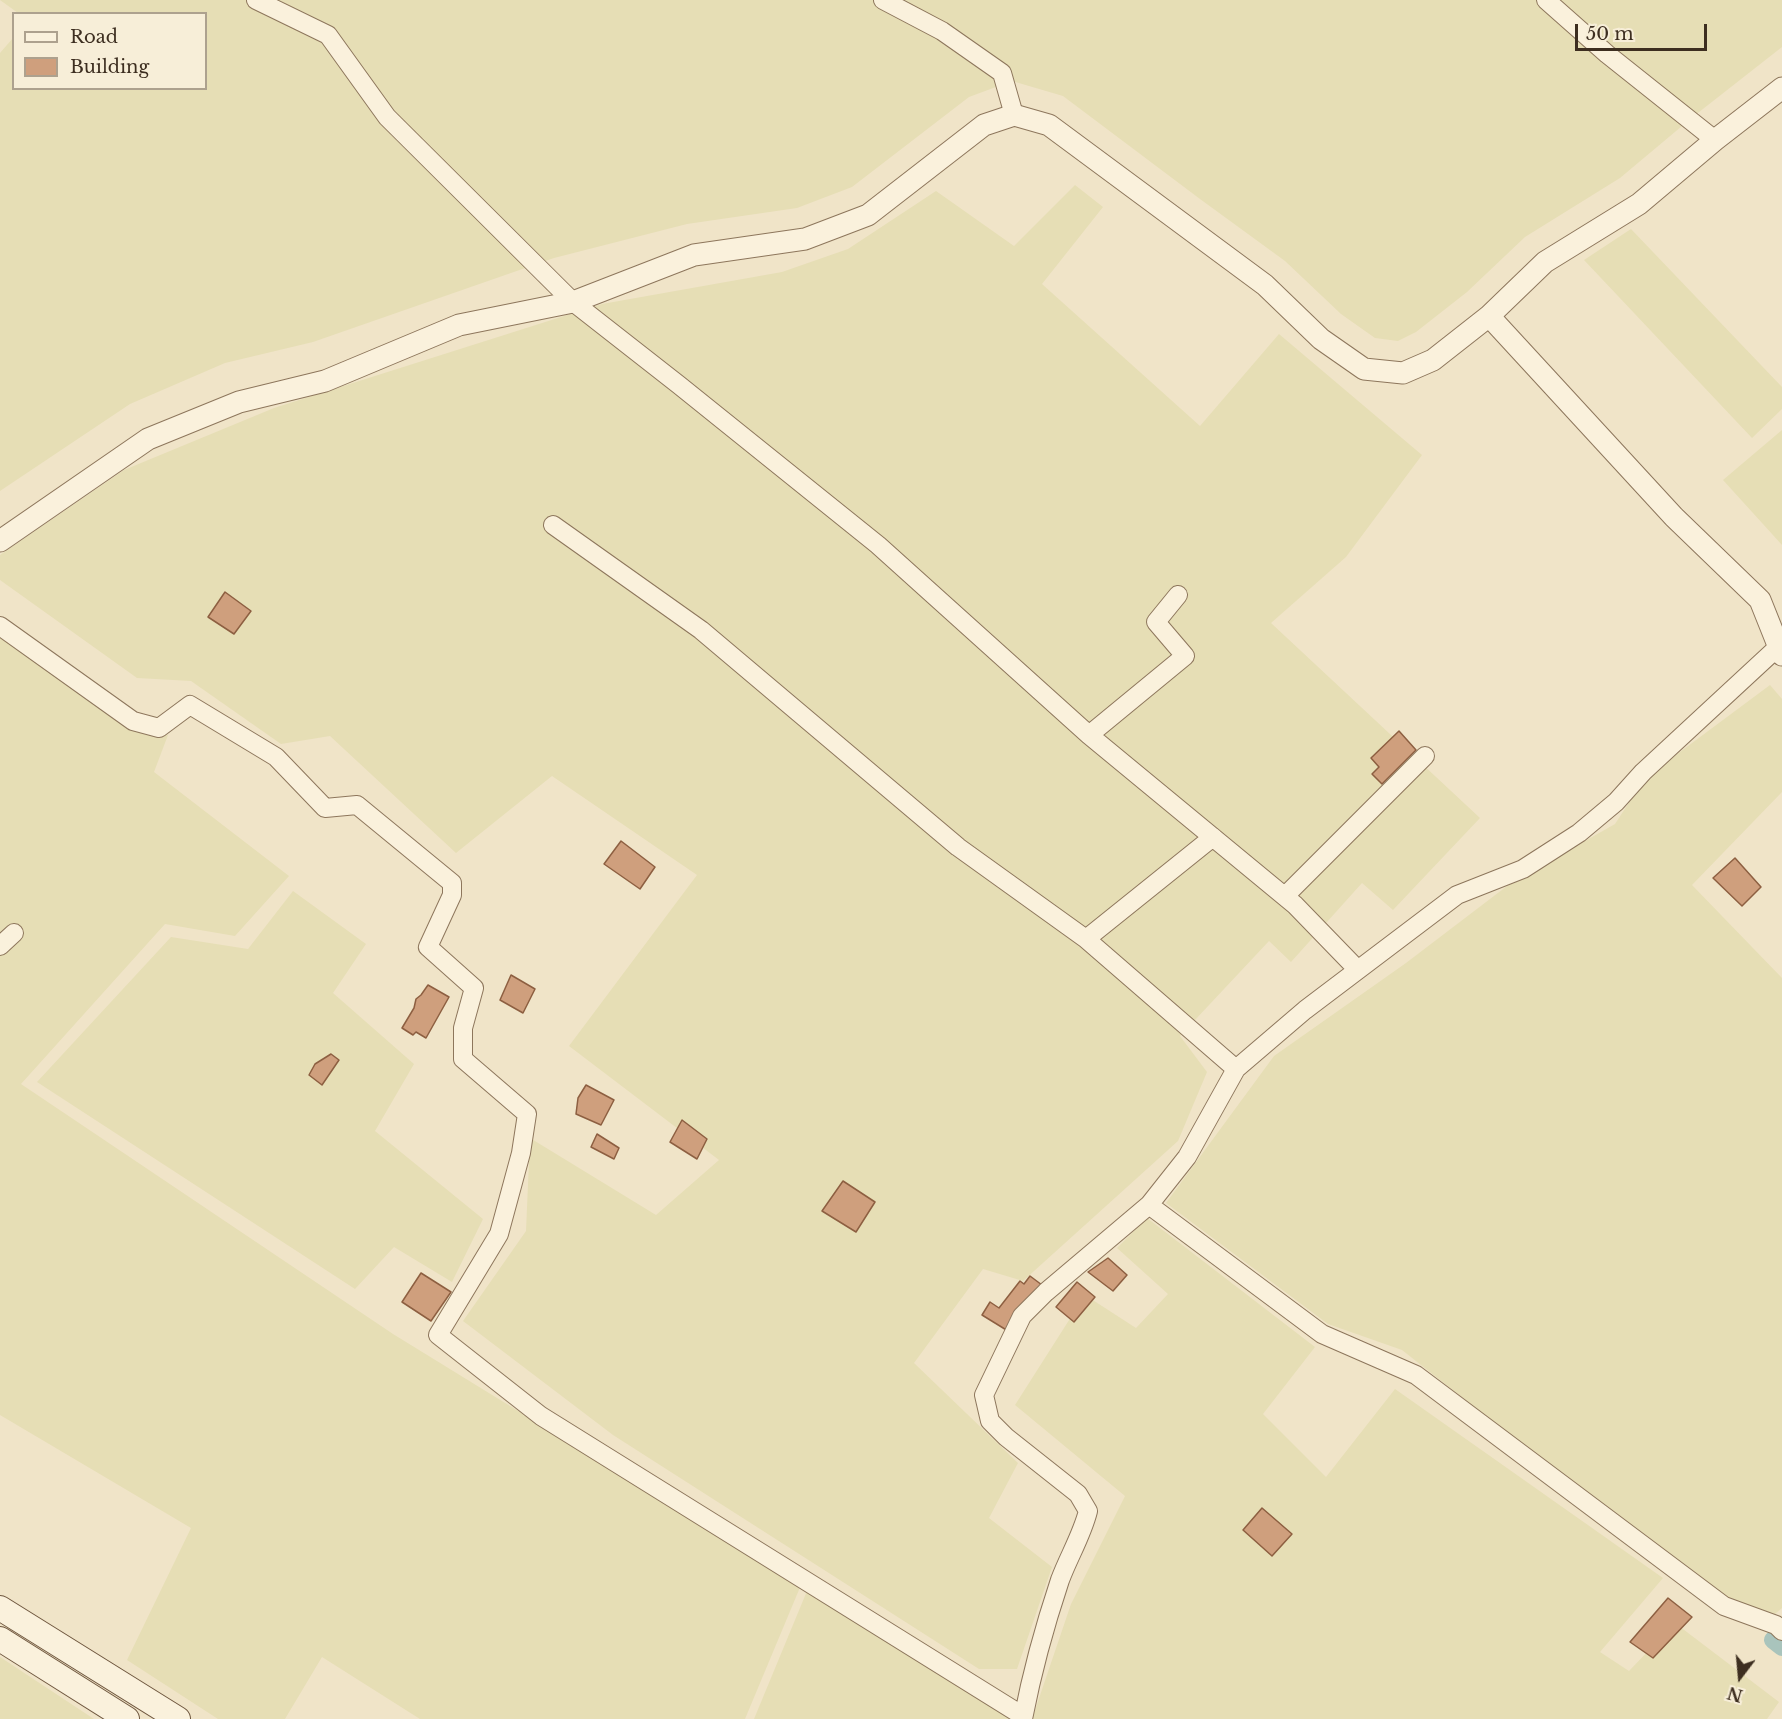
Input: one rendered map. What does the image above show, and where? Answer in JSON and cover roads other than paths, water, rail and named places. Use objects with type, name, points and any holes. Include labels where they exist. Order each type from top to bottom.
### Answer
[{"type":"main road","points":[[0,1608],[178,1719]]},
{"type":"main road","points":[[0,1639],[127,1719]]},
{"type":"street","points":[[256,0],[328,35],[387,117],[573,302],[878,545],[1089,735],[1295,904],[1358,970]]},
{"type":"street","points":[[883,0],[942,31],[1002,74],[1014,115]]},
{"type":"street","points":[[1546,0],[1607,54],[1714,140]]},
{"type":"street","points":[[0,541],[158,435],[239,402],[325,381],[459,325],[573,302],[694,255],[805,239],[868,215],[984,125],[1014,115],[1049,125],[1265,285],[1321,339],[1364,369],[1403,373],[1433,360],[1489,316],[1545,262],[1639,204],[1714,140],[1782,88]]},
{"type":"street","points":[[0,626],[133,721],[159,728],[190,705],[276,757],[325,808],[357,805],[452,883],[452,895],[428,947],[474,988],[463,1028],[463,1059],[527,1114],[521,1153],[499,1234],[438,1335],[541,1416],[1023,1718],[1039,1649],[1061,1577],[1083,1529],[1088,1511],[1078,1494],[1006,1437],[990,1421],[984,1395],[1022,1316],[1046,1292],[1149,1205],[1187,1157],[1236,1069],[1305,1010],[1456,896],[1523,869],[1579,833],[1616,802],[1643,772],[1780,651],[1760,600],[1674,517],[1489,316]]},
{"type":"street","points":[[553,525],[701,630],[958,847],[1086,939],[1236,1069]]},
{"type":"street","points":[[1089,735],[1185,656],[1156,622],[1178,595]]},
{"type":"street","points":[[1285,896],[1425,756]]},
{"type":"street","points":[[1086,939],[1213,837]]},
{"type":"street","points":[[0,946],[14,933]]},
{"type":"street","points":[[1149,1205],[1322,1334],[1416,1375],[1724,1606],[1776,1625],[1782,1631]]},
{"type":"waterway","points":[[1773,1640],[1782,1647]]}]
